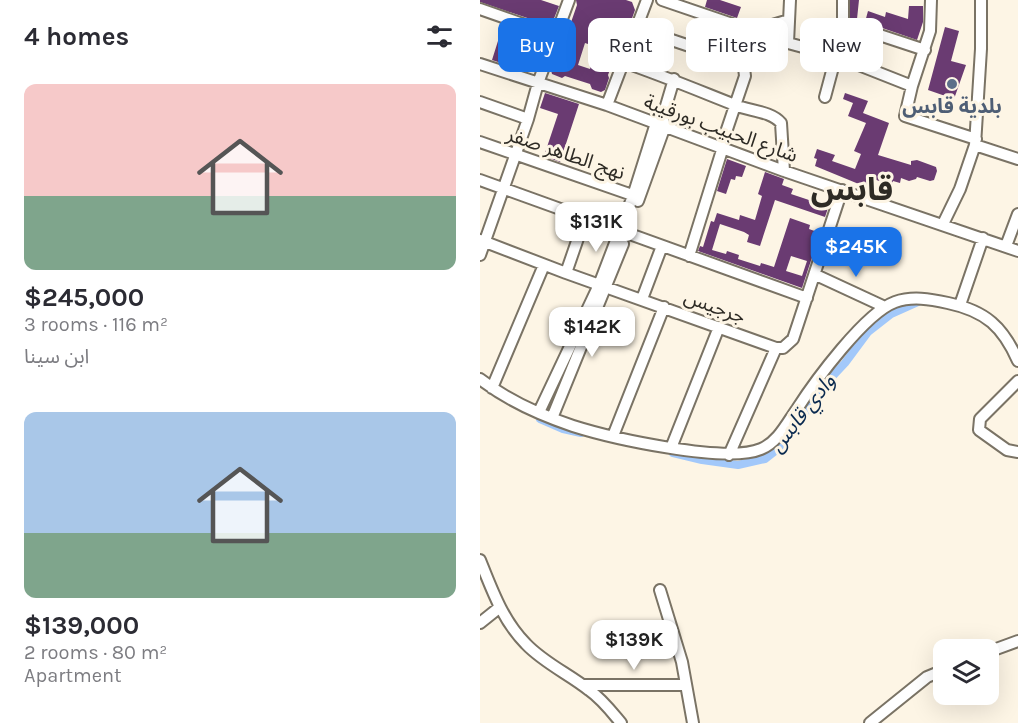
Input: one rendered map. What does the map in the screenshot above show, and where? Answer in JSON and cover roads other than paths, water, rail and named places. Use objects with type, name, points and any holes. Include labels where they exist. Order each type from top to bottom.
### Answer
[{"type":"street","points":[[562,18],[568,0]]},
{"type":"street","points":[[640,18],[647,0]]},
{"type":"street","points":[[662,0],[714,18]]},
{"type":"street","points":[[790,0],[788,43],[800,46]]},
{"type":"street","points":[[843,0],[843,18]]},
{"type":"street","points":[[931,0],[930,31],[905,116],[1018,159]]},
{"type":"street","points":[[944,224],[960,189],[975,142],[981,49],[981,0]]},
{"type":"street","points":[[480,9],[506,18]]},
{"type":"street","points":[[883,36],[925,50]]},
{"type":"street","points":[[674,41],[741,64],[745,76],[689,256]]},
{"type":"street","name":"شارع الحبيب بورقيبة","points":[[480,64],[661,122],[784,171],[1018,250]]},
{"type":"street","points":[[480,255],[542,72]]},
{"type":"street","points":[[607,105],[619,72]]},
{"type":"street","points":[[653,72],[735,105],[774,116],[782,123],[784,171]]},
{"type":"street","points":[[825,97],[832,72]]},
{"type":"street","points":[[876,72],[912,86]]},
{"type":"street","points":[[552,418],[624,232],[674,79]]},
{"type":"street","points":[[480,102],[528,119]]},
{"type":"street","name":"نهج الطاهر صفر","points":[[480,142],[636,197]]},
{"type":"street","points":[[480,180],[807,298]]},
{"type":"street","points":[[729,455],[776,348],[783,348],[789,344],[798,324],[816,275],[842,190]]},
{"type":"street","points":[[1005,246],[1018,214]]},
{"type":"street","points":[[566,273],[585,218]]},
{"type":"street","points":[[960,306],[983,237]]},
{"type":"street","name":"جرجيس","points":[[483,241],[776,348]]},
{"type":"street","points":[[642,299],[662,246]]},
{"type":"street","points":[[492,388],[544,265]]},
{"type":"street","points":[[816,275],[885,307]]},
{"type":"street","points":[[539,412],[603,286]]},
{"type":"street","points":[[480,379],[492,388],[539,412],[573,426],[671,447],[729,455],[747,454],[771,444],[853,335],[885,307],[899,301],[917,298],[960,306],[978,312],[994,323],[1007,339],[1018,361]]},
{"type":"street","points":[[613,436],[664,308]]},
{"type":"street","points":[[671,447],[719,327]]},
{"type":"street","points":[[1018,381],[980,419],[979,430],[1007,450],[1018,452]]},
{"type":"street","points":[[480,560],[507,621],[527,646],[582,685],[606,705],[621,723]]},
{"type":"street","points":[[660,590],[682,662],[693,723]]},
{"type":"street","points":[[480,623],[500,607]]},
{"type":"street","points":[[999,648],[1018,640]]},
{"type":"street","points":[[870,723],[933,675]]},
{"type":"street","points":[[582,685],[686,685]]},
{"type":"waterway","name":"وادي قابس","points":[[673,453],[738,465],[765,459],[779,448],[802,420],[814,396],[845,363],[868,332],[891,314],[920,301]]},
{"type":"waterway","name":"وادي قابس","points":[[540,419],[563,429],[581,433]]},
{"type":"place","name":"بلدية قابس","points":[[952,84]]},
{"type":"district","name":"قابس","points":[[852,189]]}]
